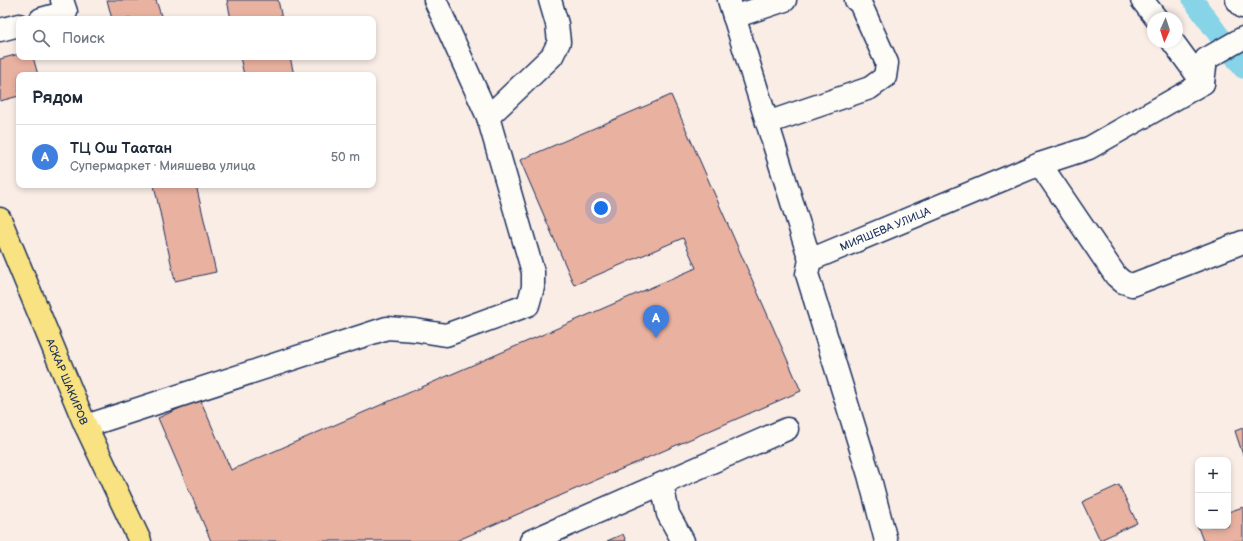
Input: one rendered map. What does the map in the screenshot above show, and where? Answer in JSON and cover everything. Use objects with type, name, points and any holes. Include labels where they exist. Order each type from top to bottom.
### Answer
[{"type":"main road","name":"АСКАР ШАКИРОВ","points":[[0,219],[86,426],[140,541]]},
{"type":"street","points":[[52,16],[66,12],[62,0]]},
{"type":"street","points":[[86,426],[387,328],[415,330],[446,335],[528,305],[533,287],[533,272],[488,117],[435,0]]},
{"type":"street","points":[[488,117],[552,56],[559,42],[557,24],[550,0]]},
{"type":"street","points":[[785,0],[731,8],[810,260],[807,274],[810,286],[868,475],[886,541]]},
{"type":"street","points":[[767,122],[870,88],[886,77],[887,63],[860,3],[856,0]]},
{"type":"street","points":[[1142,0],[1151,12]]},
{"type":"street","points":[[1237,0],[1243,7]]},
{"type":"street","points":[[0,30],[16,26]]},
{"type":"street","points":[[1203,83],[1206,60],[1243,38]]},
{"type":"street","points":[[1177,48],[1203,83]]},
{"type":"street","name":"МИЯШЕВА УЛИЦА","points":[[810,260],[1040,164],[1089,148],[1203,83]]},
{"type":"street","points":[[1040,164],[1116,276],[1123,282],[1132,285],[1243,242]]},
{"type":"street","points":[[531,541],[787,429]]},
{"type":"street","points":[[662,484],[668,514],[683,541]]},
{"type":"building","points":[[107,0],[156,0],[161,16],[111,16]]},
{"type":"building","points":[[227,0],[278,0],[281,16],[230,16]]},
{"type":"building","points":[[16,55],[16,60],[34,60],[37,72],[16,72],[16,97],[0,101],[0,59]]},
{"type":"building","points":[[241,60],[291,60],[293,72],[243,72]]},
{"type":"building","points":[[671,95],[801,391],[456,541],[211,541],[158,418],[200,399],[231,470],[696,268],[683,238],[574,285],[520,160]]},
{"type":"building","points":[[155,188],[197,188],[216,272],[175,281]]},
{"type":"building","points":[[1243,428],[1243,455],[1235,431]]},
{"type":"building","points":[[1119,485],[1137,523],[1100,540],[1082,502]]},
{"type":"building","points":[[1243,507],[1243,541],[1203,541],[1199,529],[1231,529],[1231,511]]},
{"type":"building","points":[[623,534],[626,541],[607,541]]},
{"type":"waterway","points":[[1193,0],[1243,68]]},
{"type":"place","name":"ТЦ Ош Таатан","points":[[656,338]]}]
